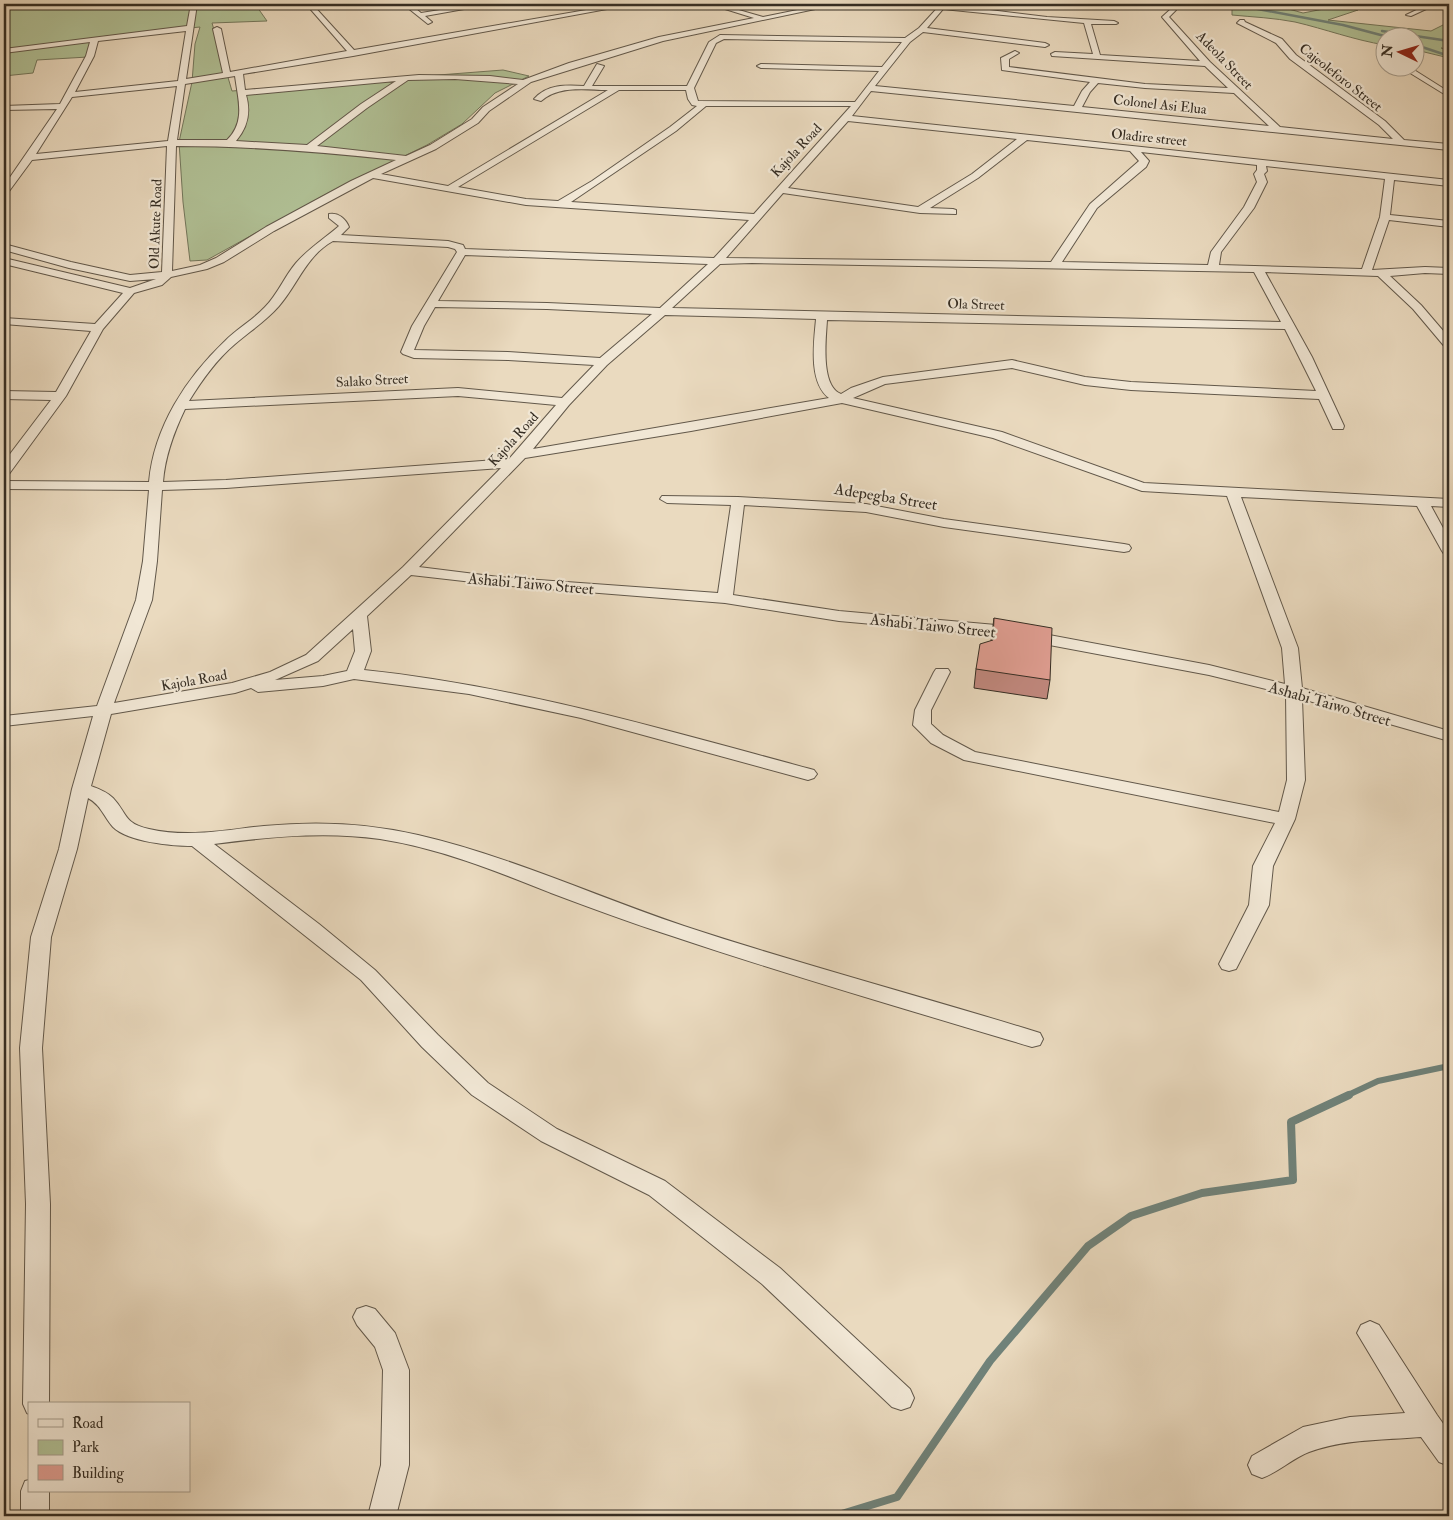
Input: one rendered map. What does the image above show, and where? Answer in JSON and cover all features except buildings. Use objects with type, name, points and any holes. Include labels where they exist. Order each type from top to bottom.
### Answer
[{"type":"street","name":"Old Akute Road","points":[[130,291],[158,283],[167,274],[172,143],[194,4]]},
{"type":"street","points":[[309,4],[352,54]]},
{"type":"street","points":[[406,4],[439,32]]},
{"type":"street","points":[[421,15],[489,4]]},
{"type":"street","points":[[70,95],[227,75],[352,54],[439,32],[631,4]]},
{"type":"street","points":[[712,4],[763,19]]},
{"type":"street","points":[[4,247],[69,265],[130,278],[204,268],[270,228],[372,175],[432,147],[475,121],[486,109],[524,82],[572,65],[662,40],[833,4]]},
{"type":"street","points":[[818,16],[833,4]]},
{"type":"street","points":[[1409,15],[1434,4]]},
{"type":"street","points":[[942,6],[1088,22],[1114,23]]},
{"type":"street","name":"Kajola Road","points":[[4,721],[104,710],[235,688],[276,675],[312,658],[408,570],[516,459],[565,402],[603,362],[692,286],[717,261],[779,190],[846,118],[855,104],[907,40],[922,30],[942,6]]},
{"type":"street","name":"Adeola Street","points":[[1174,9],[1165,17],[1167,21],[1207,64],[1277,129]]},
{"type":"street","name":"Cajeoleforo Street","points":[[1242,21],[1241,23],[1279,41],[1293,57],[1382,124],[1401,142]]},
{"type":"street","points":[[1088,22],[1097,56]]},
{"type":"street","points":[[4,51],[190,28]]},
{"type":"street","points":[[217,29],[227,75]]},
{"type":"street","points":[[922,30],[1045,45]]},
{"type":"street","points":[[855,104],[704,104],[695,103],[692,99],[690,88],[700,64],[716,39],[795,34],[907,40]]},
{"type":"street","points":[[4,192],[64,106],[90,56],[94,39]]},
{"type":"street","points":[[1015,53],[1005,58],[1007,69],[1144,86],[1236,91]]},
{"type":"street","points":[[1055,54],[1207,64]]},
{"type":"street","points":[[587,88],[600,66]]},
{"type":"street","points":[[761,66],[885,68]]},
{"type":"street","points":[[229,143],[243,125],[246,111],[241,93],[239,73]]},
{"type":"street","points":[[241,93],[406,79],[485,78],[524,82]]},
{"type":"street","points":[[1423,78],[1449,94]]},
{"type":"street","points":[[309,148],[364,106],[406,79]]},
{"type":"street","points":[[1077,109],[1086,91],[1096,80]]},
{"type":"street","points":[[538,98],[546,90],[552,89],[690,88]]},
{"type":"street","name":"Colonel Asi Elua","points":[[868,88],[1449,147]]},
{"type":"street","points":[[449,189],[616,89]]},
{"type":"street","points":[[559,205],[595,183],[673,129],[704,104]]},
{"type":"street","points":[[4,108],[64,106]]},
{"type":"street","name":"Oladire street","points":[[846,118],[1449,184]]},
{"type":"street","points":[[920,210],[975,176],[1025,137]]},
{"type":"street","points":[[27,158],[172,143],[229,143],[309,148],[408,159]]},
{"type":"street","points":[[1054,266],[1093,206],[1143,165],[1144,161],[1133,149]]},
{"type":"street","points":[[1213,268],[1216,252],[1249,208],[1262,182],[1259,174],[1262,171],[1261,162]]},
{"type":"street","points":[[372,175],[526,202],[755,217]]},
{"type":"street","points":[[1366,272],[1384,217],[1390,177]]},
{"type":"street","points":[[779,190],[920,210],[953,212]]},
{"type":"street","points":[[36,1402],[38,1204],[31,1048],[41,937],[68,849],[81,789],[104,710],[144,600],[150,561],[160,456],[168,431],[180,404],[200,373],[230,342],[260,319],[276,302],[299,266],[320,244],[331,238],[344,226],[342,222],[332,216]]},
{"type":"street","points":[[1384,217],[1449,224]]},
{"type":"street","points":[[331,238],[448,244],[459,247],[462,252]]},
{"type":"street","points":[[462,252],[717,261],[1213,268],[1381,273],[1425,270],[1449,271]]},
{"type":"street","points":[[462,252],[418,326],[407,352],[414,354],[508,356],[603,362]]},
{"type":"street","points":[[4,261],[130,291],[98,328],[60,396],[4,471]]},
{"type":"street","points":[[1258,269],[1290,326],[1338,426]]},
{"type":"street","points":[[1381,273],[1396,285],[1434,325],[1449,345]]},
{"type":"street","name":"Ola Street","points":[[432,304],[577,307],[661,312],[1290,326]]},
{"type":"street","points":[[822,316],[820,342],[825,387],[831,394],[842,399],[997,435],[1142,487],[1449,503]]},
{"type":"street","points":[[4,321],[98,328]]},
{"type":"street","points":[[1434,325],[1449,327]]},
{"type":"street","points":[[4,485],[156,486],[318,478],[516,459],[842,399],[855,391],[883,381],[1012,364],[1085,380],[1131,386],[1323,394]]},
{"type":"street","name":"Salako Street","points":[[180,404],[458,392],[565,402]]},
{"type":"street","points":[[4,396],[60,396]]},
{"type":"street","points":[[4,445],[21,446]]},
{"type":"street","points":[[1229,964],[1259,905],[1263,866],[1286,819],[1296,780],[1294,691],[1290,648],[1233,493]]},
{"type":"street","name":"Adepegba Street","points":[[667,499],[866,508],[944,523],[1124,548]]},
{"type":"street","points":[[1421,501],[1449,551]]},
{"type":"street","points":[[725,598],[738,502]]},
{"type":"street","name":"Ashabi Taiwo Street","points":[[408,570],[499,581],[725,598],[840,616],[996,630],[1156,659],[1294,691],[1449,736]]},
{"type":"street","points":[[354,674],[363,651],[359,614]]},
{"type":"street","points":[[942,672],[923,710],[922,725],[938,739],[970,756],[1286,819]]},
{"type":"street","points":[[235,688],[323,681],[354,674],[453,686],[558,708],[808,774]]},
{"type":"street","points":[[81,789],[96,794],[105,801],[120,823],[126,827],[159,837],[198,841],[234,835],[316,828],[367,831],[419,841],[495,865],[628,914],[862,988],[1032,1039]]},
{"type":"street","points":[[198,841],[368,975],[430,1041],[480,1089],[549,1135],[657,1188],[771,1276],[901,1398]]},
{"type":"street","points":[[366,1317],[386,1341],[396,1370],[395,1465],[382,1516]]},
{"type":"street","points":[[1370,1333],[1427,1424],[1449,1453]]},
{"type":"street","points":[[1262,1465],[1303,1440],[1350,1430],[1427,1424]]},
{"type":"street","points":[[35,1492],[35,1516]]},
{"type":"green space","points":[[4,4],[255,4],[267,21],[212,23],[232,91],[503,70],[529,76],[495,93],[462,124],[427,145],[330,192],[207,260],[190,261],[183,202],[179,142],[192,82],[195,44],[200,27],[99,37],[88,57],[37,60],[33,73],[4,76]]},
{"type":"green space","points":[[1218,4],[1271,4],[1303,13],[1334,7],[1358,10],[1328,20],[1403,28],[1376,28],[1376,43],[1295,22],[1232,15],[1232,5]]},
{"type":"green space","points":[[1449,22],[1449,49],[1441,48],[1449,51],[1449,58],[1426,52],[1426,30],[1431,31]]},
{"type":"waterway","points":[[1231,4],[1343,25],[1376,34]]},
{"type":"waterway","points":[[1426,38],[1449,41]]},
{"type":"waterway","points":[[1426,48],[1449,56]]},
{"type":"waterway","points":[[1346,1096],[1378,1081],[1449,1066]]},
{"type":"waterway","points":[[835,1516],[897,1497],[990,1361],[1088,1246],[1131,1216],[1202,1193],[1293,1180],[1291,1122],[1349,1095]]}]
